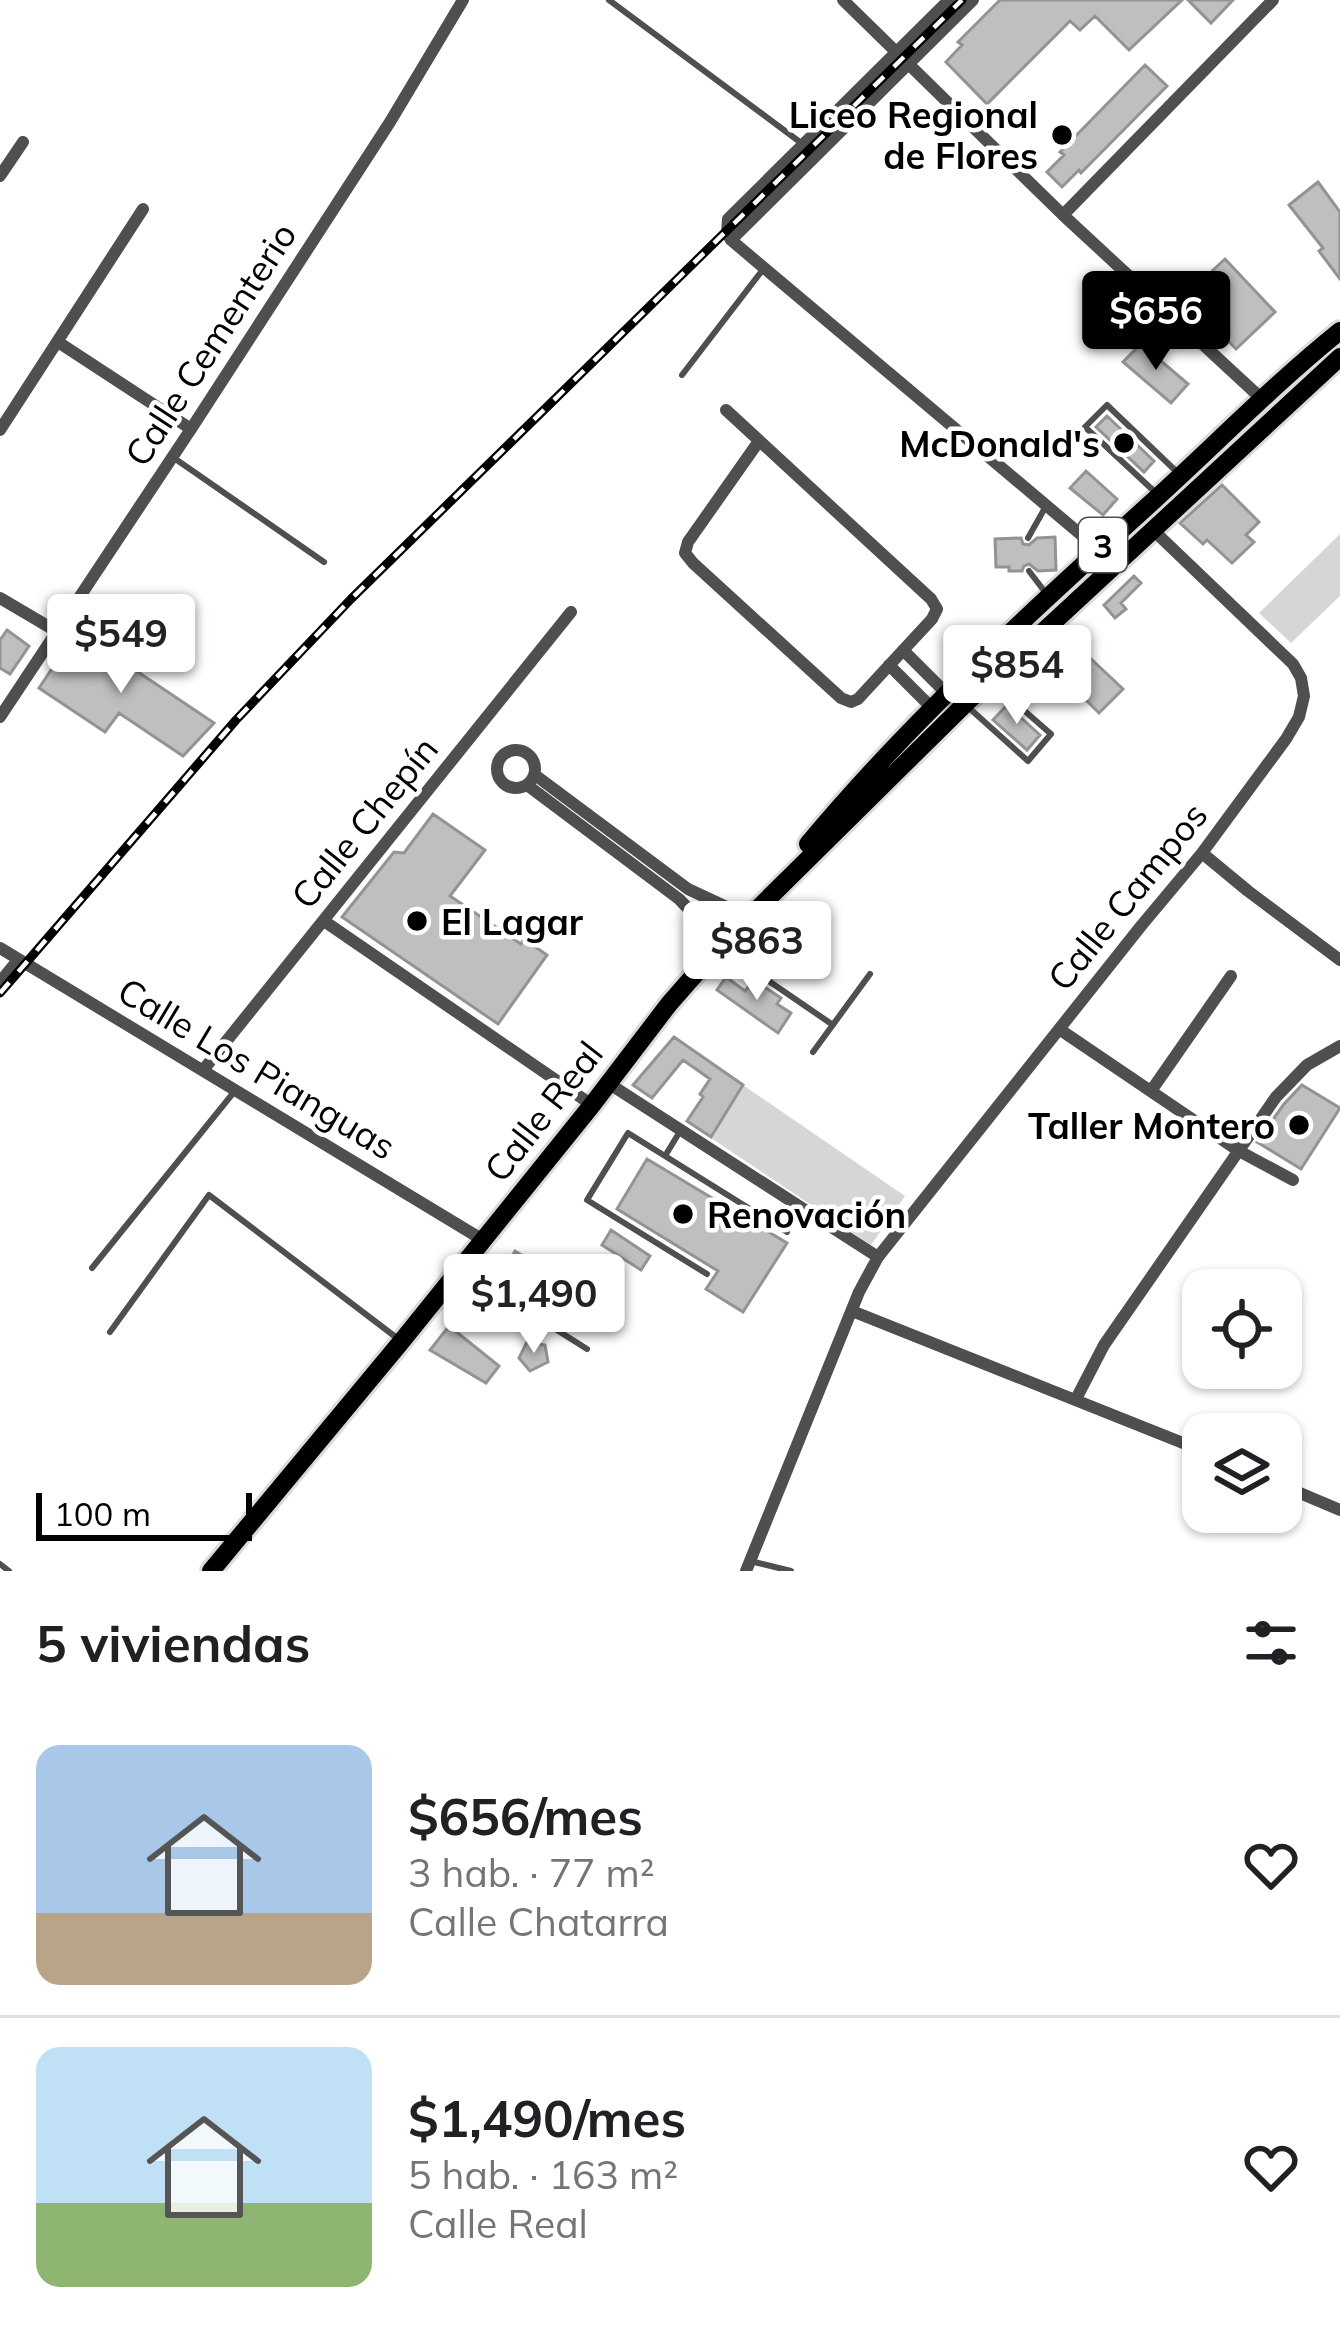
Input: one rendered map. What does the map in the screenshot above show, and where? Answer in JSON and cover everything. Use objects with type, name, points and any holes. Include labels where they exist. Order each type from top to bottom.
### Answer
[{"type":"main road","name":"Calle Real","points":[[748,917],[849,794],[945,692],[1340,331]]},
{"type":"main road","name":"Calle Real","points":[[211,1571],[721,946],[965,704],[1340,356]]},
{"type":"main road","points":[[1237,451],[1261,415],[1263,400],[1281,397],[1313,368],[1340,356]]},
{"type":"main road","points":[[1052,624],[1073,588],[1096,566],[1098,549],[1114,550],[1141,530],[1154,530],[1152,518],[1200,459]]},
{"type":"street","name":"Calle Cementerio","points":[[0,717],[390,122],[463,0]]},
{"type":"street","points":[[843,0],[1063,215],[1263,400]]},
{"type":"street","points":[[731,240],[816,154],[950,0]]},
{"type":"street","points":[[973,0],[803,145],[728,219],[727,233],[1098,549]]},
{"type":"street","points":[[1063,215],[1273,0]]},
{"type":"street","points":[[0,176],[23,142]]},
{"type":"street","points":[[0,430],[143,209]]},
{"type":"street","points":[[58,342],[191,429]]},
{"type":"street","points":[[726,410],[931,599],[937,609],[851,702],[841,698],[685,553],[759,441]]},
{"type":"street","name":"Calle Campos","points":[[748,1566],[878,1257],[1202,854],[1292,730],[1302,708],[1298,672],[1280,650],[1154,530]]},
{"type":"street","points":[[0,598],[56,631]]},
{"type":"street","name":"Calle Chepín","points":[[204,1069],[571,612]]},
{"type":"street","points":[[903,650],[945,692]]},
{"type":"street","points":[[890,665],[931,707]]},
{"type":"street","points":[[531,780],[683,894],[721,946]]},
{"type":"street","points":[[1202,854],[1340,960]]},
{"type":"street","points":[[683,894],[748,917]]},
{"type":"street","points":[[324,921],[592,1105]]},
{"type":"street","name":"Calle Los Pianguas","points":[[0,948],[483,1240]]},
{"type":"street","points":[[0,982],[18,960]]},
{"type":"street","points":[[1151,1091],[1231,976]]},
{"type":"street","points":[[1059,1029],[1239,1150],[1293,1180]]},
{"type":"street","points":[[1076,1399],[1104,1345],[1291,1079],[1340,1046]]},
{"type":"street","points":[[608,1083],[878,1257]]},
{"type":"street","points":[[852,1311],[1182,1442]]},
{"type":"street","points":[[1302,1495],[1340,1510]]},
{"type":"lane","points":[[610,0],[816,154]]},
{"type":"lane","points":[[682,375],[764,268]]},
{"type":"lane","points":[[1159,496],[1084,427],[1107,405],[1181,476]]},
{"type":"lane","points":[[172,457],[324,562]]},
{"type":"lane","points":[[1028,538],[1046,506]]},
{"type":"lane","points":[[1029,571],[1048,596]]},
{"type":"lane","points":[[965,704],[1028,760],[1051,734],[990,681]]},
{"type":"lane","points":[[721,946],[832,1025]]},
{"type":"lane","points":[[813,1052],[870,974]]},
{"type":"lane","points":[[92,1268],[236,1089]]},
{"type":"lane","points":[[665,1156],[681,1130]]},
{"type":"lane","points":[[707,1274],[587,1200],[628,1133],[788,1232]]},
{"type":"lane","points":[[110,1332],[209,1195],[401,1342]]},
{"type":"lane","points":[[460,1269],[586,1349]]},
{"type":"lane","points":[[0,1564],[9,1571]]},
{"type":"lane","points":[[748,1566],[791,1571]]},
{"type":"shaded area","points":[[1340,534],[1340,596],[1291,643],[1259,613]]},
{"type":"shaded area","points":[[743,1085],[905,1196],[871,1245],[711,1138]]},
{"type":"building","points":[[1000,0],[1182,0],[1129,50],[1095,16],[1080,30],[1070,21],[987,104],[946,62],[962,45],[958,42]]},
{"type":"building","points":[[1188,0],[1233,0],[1211,23]]},
{"type":"building","points":[[1145,65],[1167,86],[1062,187],[1047,172],[1064,155],[1060,152]]},
{"type":"building","points":[[1318,182],[1340,212],[1340,279],[1289,205]]},
{"type":"building","points":[[1225,259],[1275,312],[1236,349],[1185,296]]},
{"type":"building","points":[[1141,344],[1188,384],[1171,403],[1123,362]]},
{"type":"building","name":"McDonald's","points":[[1107,416],[1154,461],[1144,472],[1096,427]]},
{"type":"building","points":[[1086,471],[1117,499],[1103,515],[1070,488]]},
{"type":"building","points":[[1222,485],[1259,522],[1246,535],[1254,542],[1232,563],[1180,523]]},
{"type":"building","points":[[1055,537],[1056,570],[1038,571],[1029,564],[1022,571],[996,567],[995,539],[1021,538],[1029,545],[1037,538]]},
{"type":"building","points":[[1134,576],[1141,583],[1121,603],[1126,609],[1115,618],[1104,605]]},
{"type":"building","points":[[7,630],[29,646],[10,674],[0,668],[0,640]]},
{"type":"building","points":[[77,631],[214,723],[183,756],[119,713],[105,732],[39,688]]},
{"type":"building","points":[[1072,641],[1123,689],[1099,713],[1082,696],[1088,691],[1055,659]]},
{"type":"building","points":[[1007,705],[1040,735],[1027,750],[993,720]]},
{"type":"building","name":"El Lagar","points":[[433,814],[485,850],[450,896],[521,944],[524,939],[547,955],[498,1024],[342,917],[394,852],[404,853]]},
{"type":"building","points":[[726,977],[745,991],[754,980],[781,998],[777,1004],[791,1013],[778,1033],[717,990]]},
{"type":"building","points":[[674,1037],[743,1085],[711,1137],[687,1121],[710,1079],[683,1060],[652,1098],[633,1085]]},
{"type":"building","name":"Taller Montero","points":[[1302,1085],[1340,1108],[1301,1169],[1257,1142]]},
{"type":"building","name":"Renovación","points":[[647,1159],[787,1243],[743,1312],[706,1289],[718,1271],[617,1209]]},
{"type":"building","points":[[611,1230],[650,1256],[641,1270],[602,1245]]},
{"type":"building","points":[[515,1251],[588,1296],[571,1320],[500,1276]]},
{"type":"building","points":[[449,1326],[499,1366],[486,1383],[430,1350]]},
{"type":"building","points":[[527,1342],[545,1345],[548,1362],[530,1371],[519,1358]]},
{"type":"railway","points":[[0,993],[236,720],[351,599],[962,0]]},
{"type":"place","name":"Liceo Regional de Flores","points":[[1062,135]]},
{"type":"place","name":"McDonald's","points":[[1124,443]]},
{"type":"place","name":"El Lagar","points":[[417,921]]},
{"type":"place","name":"Taller Montero","points":[[1299,1125]]},
{"type":"place","name":"Renovación","points":[[683,1214]]}]
